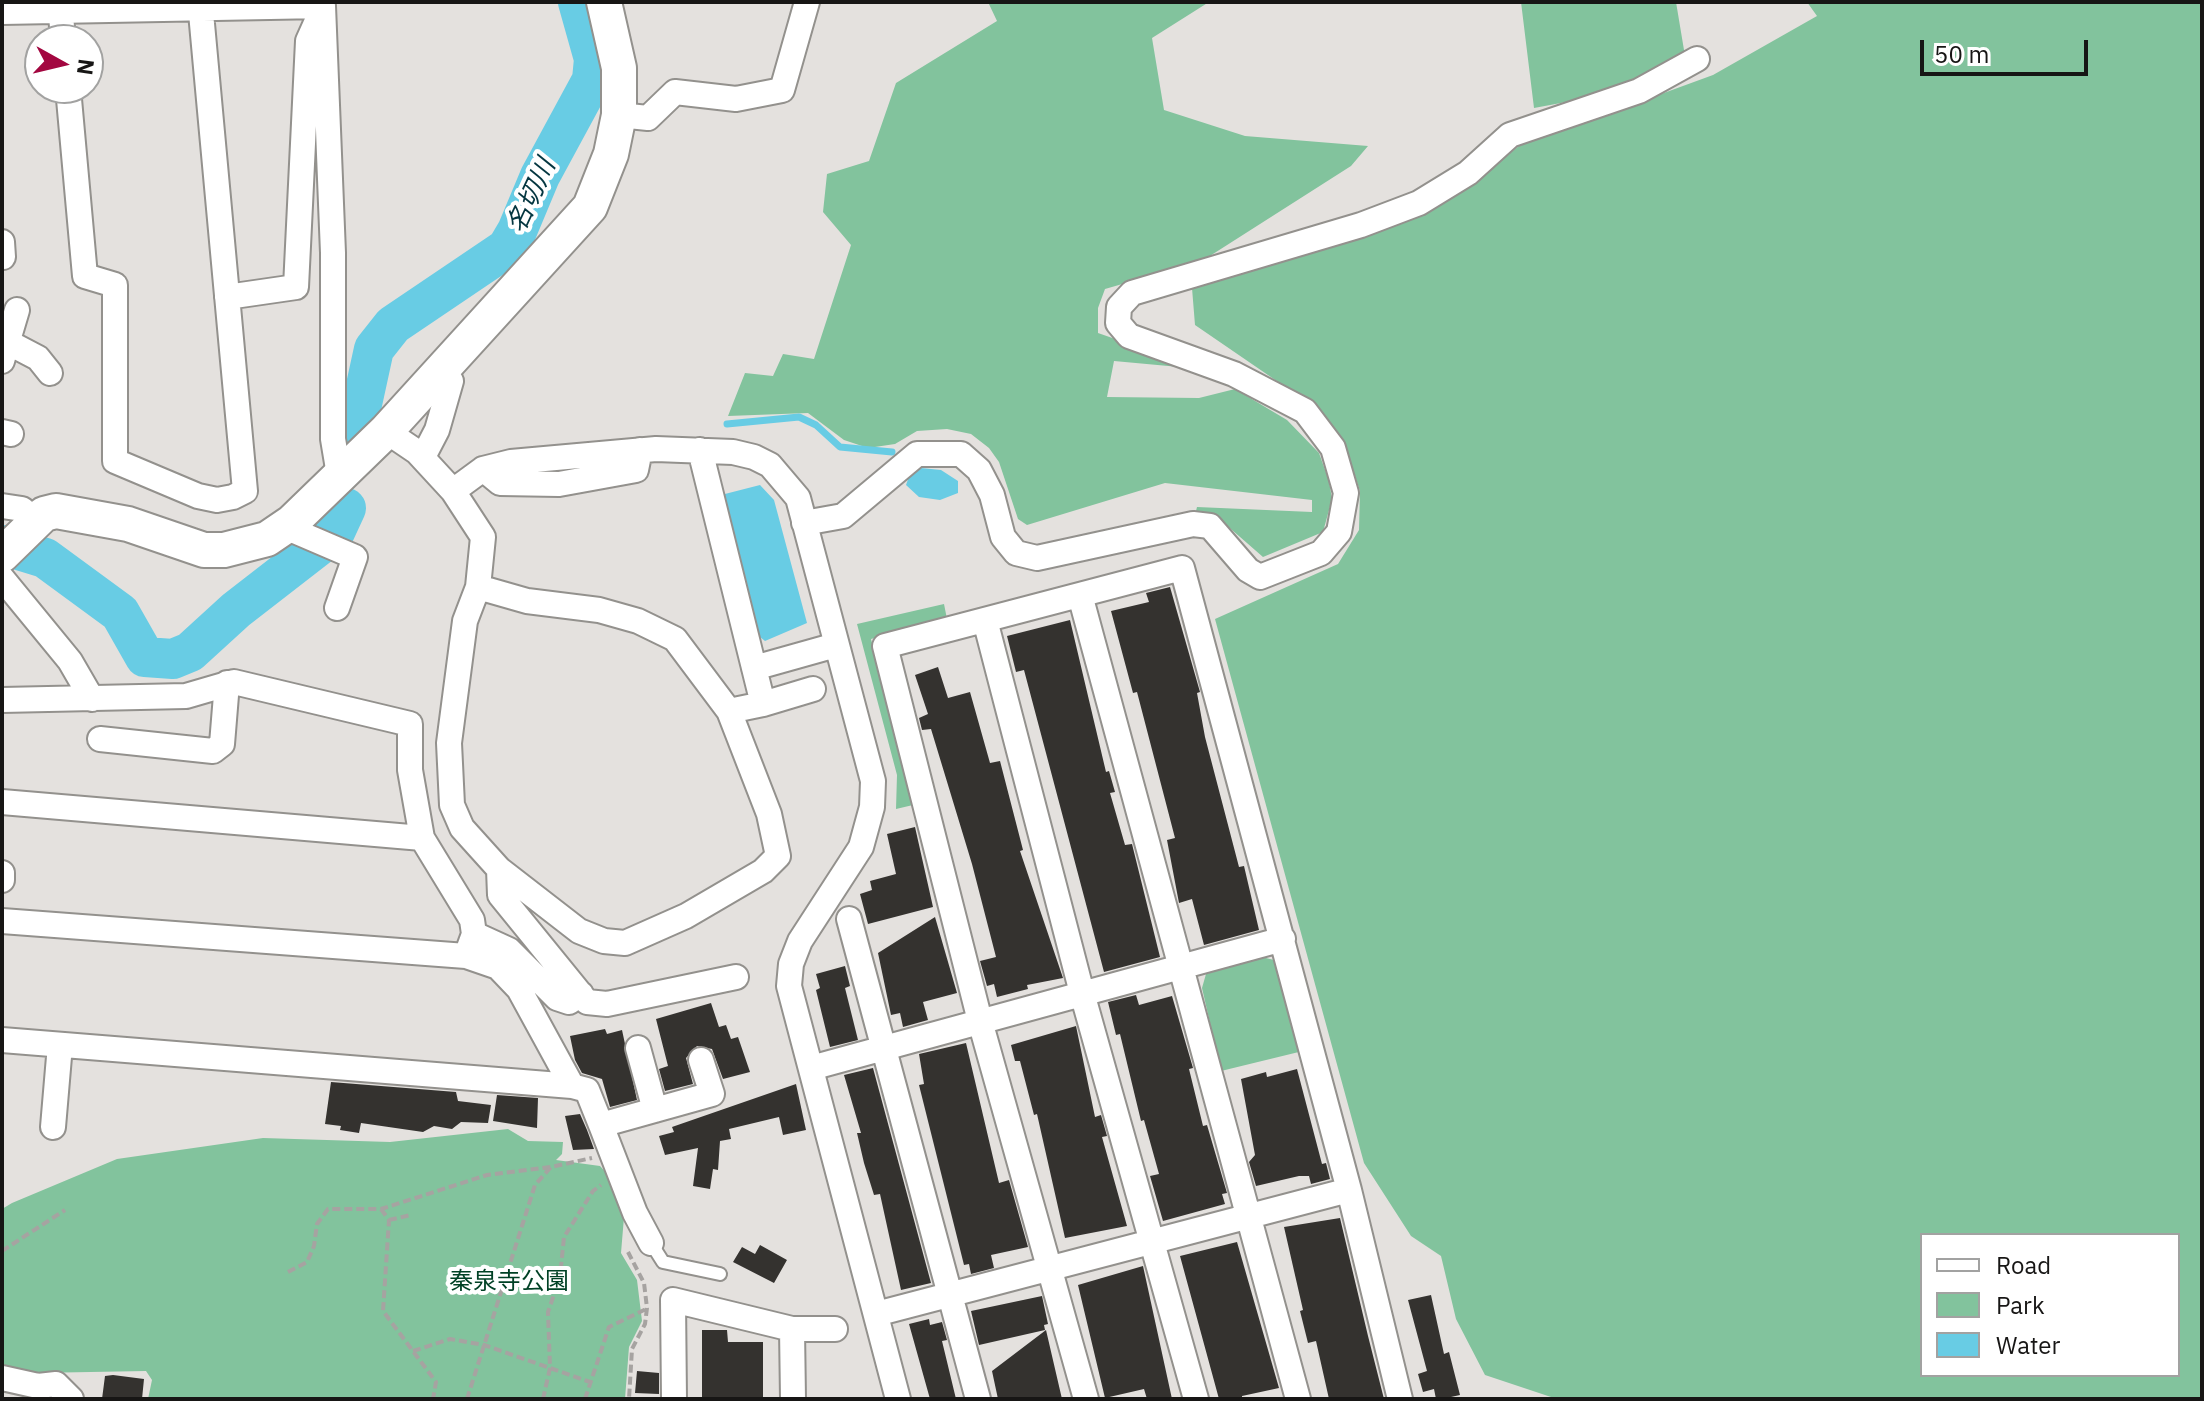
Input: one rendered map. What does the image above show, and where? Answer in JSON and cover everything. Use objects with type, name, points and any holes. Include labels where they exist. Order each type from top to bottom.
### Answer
[{"type":"street","points":[[310,537],[339,475],[386,431],[590,207],[611,154],[619,115],[619,68],[604,2]]},
{"type":"street","points":[[619,115],[648,118],[675,92],[736,99],[782,90],[807,2]]},
{"type":"street","points":[[2,12],[60,6],[324,4]]},
{"type":"street","points":[[227,297],[296,287],[308,41],[324,4]]},
{"type":"street","points":[[324,4],[333,269],[333,439],[339,475]]},
{"type":"street","points":[[69,104],[85,276],[115,285],[115,461],[198,496],[217,500],[245,491],[200,5]]},
{"type":"street","points":[[804,523],[843,516],[917,454],[961,454],[979,470],[992,495],[1003,537],[1016,553],[1037,558],[1193,524],[1210,526],[1248,570],[1260,577],[1321,553],[1339,532],[1346,493],[1333,448],[1305,411],[1234,374],[1129,336],[1118,323],[1119,307],[1132,293],[1361,225],[1419,203],[1468,173],[1510,135],[1639,91],[1697,59]]},
{"type":"street","points":[[17,310],[4,354],[34,355],[50,373]]},
{"type":"street","points":[[423,457],[437,430],[451,381]]},
{"type":"street","points":[[386,431],[423,457],[453,491],[483,537],[478,587],[465,621],[449,743],[449,779],[452,805],[462,828],[499,869],[579,931],[604,941],[625,943],[686,916],[763,871],[778,856],[769,814],[729,711],[675,639],[638,621],[599,610],[527,601],[478,587]]},
{"type":"street","points":[[453,491],[483,469],[511,462],[640,450],[700,450],[733,452],[770,465],[798,498],[873,781],[872,807],[861,847],[800,941],[791,964],[789,986],[898,1399]]},
{"type":"street","points":[[700,450],[763,704]]},
{"type":"street","points":[[2,506],[22,509],[18,538]]},
{"type":"street","points":[[18,538],[44,514],[66,510],[128,524],[204,550],[224,550],[267,539],[310,537],[355,557],[337,608]]},
{"type":"street","points":[[1086,1399],[980,1021],[885,646],[1182,568],[1349,1190],[1400,1399]]},
{"type":"street","points":[[2,578],[70,661],[92,699]]},
{"type":"street","points":[[1080,595],[1298,1399]]},
{"type":"street","points":[[985,620],[1082,993],[1196,1399]]},
{"type":"street","points":[[754,668],[836,645]]},
{"type":"street","points":[[100,739],[213,751],[222,744],[227,683]]},
{"type":"street","points":[[2,700],[186,696],[227,683],[410,724],[410,770],[422,838],[472,920],[470,945]]},
{"type":"street","points":[[729,711],[813,689]]},
{"type":"street","points":[[2,802],[422,838]]},
{"type":"street","points":[[499,869],[500,895],[587,1002],[607,1004],[736,977]]},
{"type":"street","points":[[2,873],[2,880]]},
{"type":"street","points":[[849,919],[978,1399]]},
{"type":"street","points":[[2,921],[470,945],[509,950],[557,998],[569,1002],[581,994]]},
{"type":"street","points":[[811,1068],[1283,939]]},
{"type":"street","points":[[470,945],[519,989],[572,1086]]},
{"type":"street","points":[[2,1040],[572,1086],[587,1090],[635,1213],[651,1243]]},
{"type":"street","points":[[53,1127],[60,1045]]},
{"type":"street","points":[[638,1048],[655,1110]]},
{"type":"street","points":[[601,1125],[712,1094],[701,1060]]},
{"type":"street","points":[[876,1314],[1349,1190]]},
{"type":"street","points":[[674,1399],[673,1300],[792,1329],[835,1329]]},
{"type":"street","points":[[792,1329],[793,1399]]},
{"type":"street","points":[[2,1378],[38,1386],[56,1384],[71,1399]]},
{"type":"lane","points":[[651,1243],[663,1262],[720,1274]]},
{"type":"path","points":[[288,1272],[307,1262],[314,1246],[317,1224],[328,1209],[381,1209],[487,1175],[551,1167],[613,1151]]},
{"type":"path","points":[[467,1399],[535,1185],[551,1167]]},
{"type":"path","points":[[543,1399],[550,1368],[548,1312],[560,1277],[564,1237],[593,1191],[604,1183]]},
{"type":"path","points":[[381,1209],[389,1220],[383,1311],[436,1382],[433,1399]]},
{"type":"path","points":[[2,1251],[65,1210]]},
{"type":"path","points":[[389,1220],[411,1215]]},
{"type":"path","points":[[585,1399],[609,1327],[647,1308],[673,1300]]},
{"type":"path","points":[[629,1399],[632,1349],[645,1324],[647,1308]]},
{"type":"path","points":[[413,1351],[450,1339],[484,1345],[590,1382]]},
{"type":"green space","points":[[988,2],[1209,2],[1152,38],[1164,110],[1245,136],[1368,146],[1351,166],[1202,261],[1105,289],[1098,308],[1098,333],[1201,369],[1114,361],[1107,397],[1199,398],[1235,389],[1287,420],[1319,453],[1329,481],[1332,499],[1323,532],[1263,557],[1224,523],[1196,511],[1197,507],[1312,512],[1312,500],[1165,483],[1027,525],[1018,519],[999,462],[989,448],[971,434],[947,429],[917,431],[895,444],[868,448],[844,440],[808,413],[728,416],[745,373],[773,376],[783,354],[814,359],[851,245],[823,212],[827,174],[869,161],[896,83],[997,21]]},
{"type":"green space","points":[[1521,2],[1676,2],[1685,56],[1620,92],[1534,108]]},
{"type":"green space","points":[[1807,2],[2202,2],[2202,1399],[1557,1399],[1485,1375],[1456,1319],[1441,1256],[1411,1236],[1364,1163],[1215,619],[1338,564],[1359,530],[1360,491],[1345,446],[1319,410],[1195,325],[1192,288],[1355,240],[1461,192],[1519,146],[1713,75],[1817,16]]},
{"type":"green space","points":[[944,604],[947,619],[871,639],[913,805],[896,809],[897,775],[857,624]]},
{"type":"green space","points":[[1262,957],[1282,962],[1307,1050],[1221,1071],[1202,988],[1206,974]]},
{"type":"green space","name":"秦泉寺公園","points":[[508,1129],[528,1141],[563,1142],[562,1154],[556,1160],[600,1166],[612,1179],[624,1217],[621,1253],[637,1280],[642,1321],[629,1347],[625,1399],[148,1399],[152,1380],[146,1371],[35,1373],[2,1367],[2,1209],[12,1203],[117,1159],[263,1138],[390,1142]]},
{"type":"water","points":[[921,468],[941,470],[958,481],[958,493],[940,500],[919,497],[906,485],[911,471]]},
{"type":"water","points":[[760,485],[774,500],[807,623],[765,641],[760,637],[721,495]]},
{"type":"building","points":[[1170,587],[1200,692],[1197,693],[1205,737],[1239,867],[1244,866],[1259,930],[1204,945],[1192,899],[1179,903],[1167,840],[1175,838],[1137,692],[1133,693],[1111,611],[1149,602],[1146,593]]},
{"type":"building","points":[[1070,620],[1106,772],[1109,771],[1115,792],[1110,793],[1125,845],[1132,844],[1160,957],[1104,972],[1024,670],[1016,672],[1007,636]]},
{"type":"building","points":[[938,667],[948,698],[970,692],[990,763],[1000,761],[1023,850],[1020,851],[1063,978],[1027,985],[1028,989],[997,997],[994,984],[987,986],[980,961],[996,957],[972,864],[931,729],[922,730],[919,718],[928,714],[915,675]]},
{"type":"building","points":[[915,827],[933,907],[868,924],[860,894],[872,890],[870,881],[896,874],[887,834]]},
{"type":"building","points":[[935,917],[957,993],[923,1002],[928,1020],[903,1027],[900,1013],[891,1015],[878,953]]},
{"type":"building","points":[[845,966],[850,986],[845,988],[858,1040],[830,1047],[816,990],[820,988],[816,974]]},
{"type":"building","points":[[1136,995],[1139,1005],[1172,996],[1193,1068],[1189,1069],[1203,1126],[1207,1125],[1227,1193],[1222,1194],[1225,1204],[1163,1221],[1150,1176],[1159,1174],[1144,1120],[1141,1121],[1120,1034],[1116,1035],[1108,1002]]},
{"type":"building","points":[[711,1003],[719,1027],[726,1025],[731,1039],[738,1037],[750,1072],[723,1079],[712,1049],[697,1046],[686,1058],[693,1084],[665,1091],[659,1069],[668,1066],[656,1019]]},
{"type":"building","points":[[1076,1026],[1095,1117],[1101,1115],[1107,1136],[1102,1137],[1127,1226],[1065,1238],[1037,1114],[1034,1115],[1020,1061],[1015,1061],[1011,1045]]},
{"type":"building","points":[[605,1029],[607,1034],[622,1030],[637,1100],[610,1107],[602,1079],[582,1073],[575,1060],[570,1036]]},
{"type":"building","points":[[966,1043],[999,1183],[1009,1180],[1028,1247],[991,1255],[994,1268],[971,1274],[969,1264],[964,1265],[919,1085],[924,1084],[919,1054]]},
{"type":"building","points":[[873,1068],[931,1283],[901,1290],[880,1194],[874,1195],[864,1163],[857,1133],[861,1133],[844,1075]]},
{"type":"building","points":[[1297,1069],[1322,1164],[1326,1163],[1330,1179],[1311,1184],[1309,1176],[1299,1176],[1256,1186],[1249,1162],[1255,1155],[1241,1079],[1266,1072],[1267,1077]]},
{"type":"building","points":[[331,1082],[456,1092],[458,1101],[491,1105],[488,1123],[461,1122],[452,1129],[434,1126],[423,1132],[361,1123],[359,1133],[340,1130],[341,1126],[325,1124]]},
{"type":"building","points":[[796,1084],[806,1130],[783,1135],[779,1117],[729,1129],[731,1139],[720,1141],[718,1170],[713,1169],[710,1189],[693,1186],[698,1148],[665,1155],[659,1136],[674,1132],[672,1127]]},
{"type":"building","points":[[497,1095],[538,1098],[537,1128],[493,1121]]},
{"type":"building","points":[[580,1114],[594,1149],[573,1150],[565,1116]]},
{"type":"building","points":[[1340,1218],[1384,1399],[1329,1399],[1316,1341],[1308,1343],[1300,1311],[1303,1310],[1284,1227]]},
{"type":"building","points":[[1237,1242],[1279,1388],[1242,1396],[1242,1399],[1219,1399],[1180,1256]]},
{"type":"building","points":[[760,1245],[787,1260],[774,1283],[733,1262],[742,1247],[755,1254]]},
{"type":"building","points":[[1143,1266],[1172,1399],[1147,1399],[1144,1389],[1105,1398],[1078,1285]]},
{"type":"building","points":[[1431,1295],[1444,1354],[1449,1352],[1460,1395],[1442,1399],[1436,1399],[1434,1389],[1423,1392],[1418,1374],[1427,1371],[1408,1300]]},
{"type":"building","points":[[1042,1296],[1048,1324],[1044,1325],[1045,1330],[979,1345],[971,1311]]},
{"type":"building","points":[[929,1319],[930,1325],[942,1322],[947,1340],[942,1341],[956,1399],[930,1399],[909,1324]]},
{"type":"building","points":[[702,1330],[727,1330],[728,1342],[763,1342],[763,1399],[702,1399]]},
{"type":"building","points":[[1046,1330],[1062,1399],[998,1399],[992,1371]]},
{"type":"building","points":[[637,1371],[659,1373],[659,1394],[635,1393]]},
{"type":"building","points":[[105,1376],[144,1379],[142,1399],[102,1399]]},
{"type":"waterway","name":"名切川","points":[[357,427],[374,349],[393,325],[507,248],[517,231],[540,176],[592,80],[594,59],[578,2]]},
{"type":"waterway","points":[[727,424],[799,417],[816,425],[840,447],[892,452]]},
{"type":"waterway","name":"名切川","points":[[2,545],[45,558],[120,613],[145,657],[173,659],[190,652],[236,610],[334,534],[346,508]]}]
